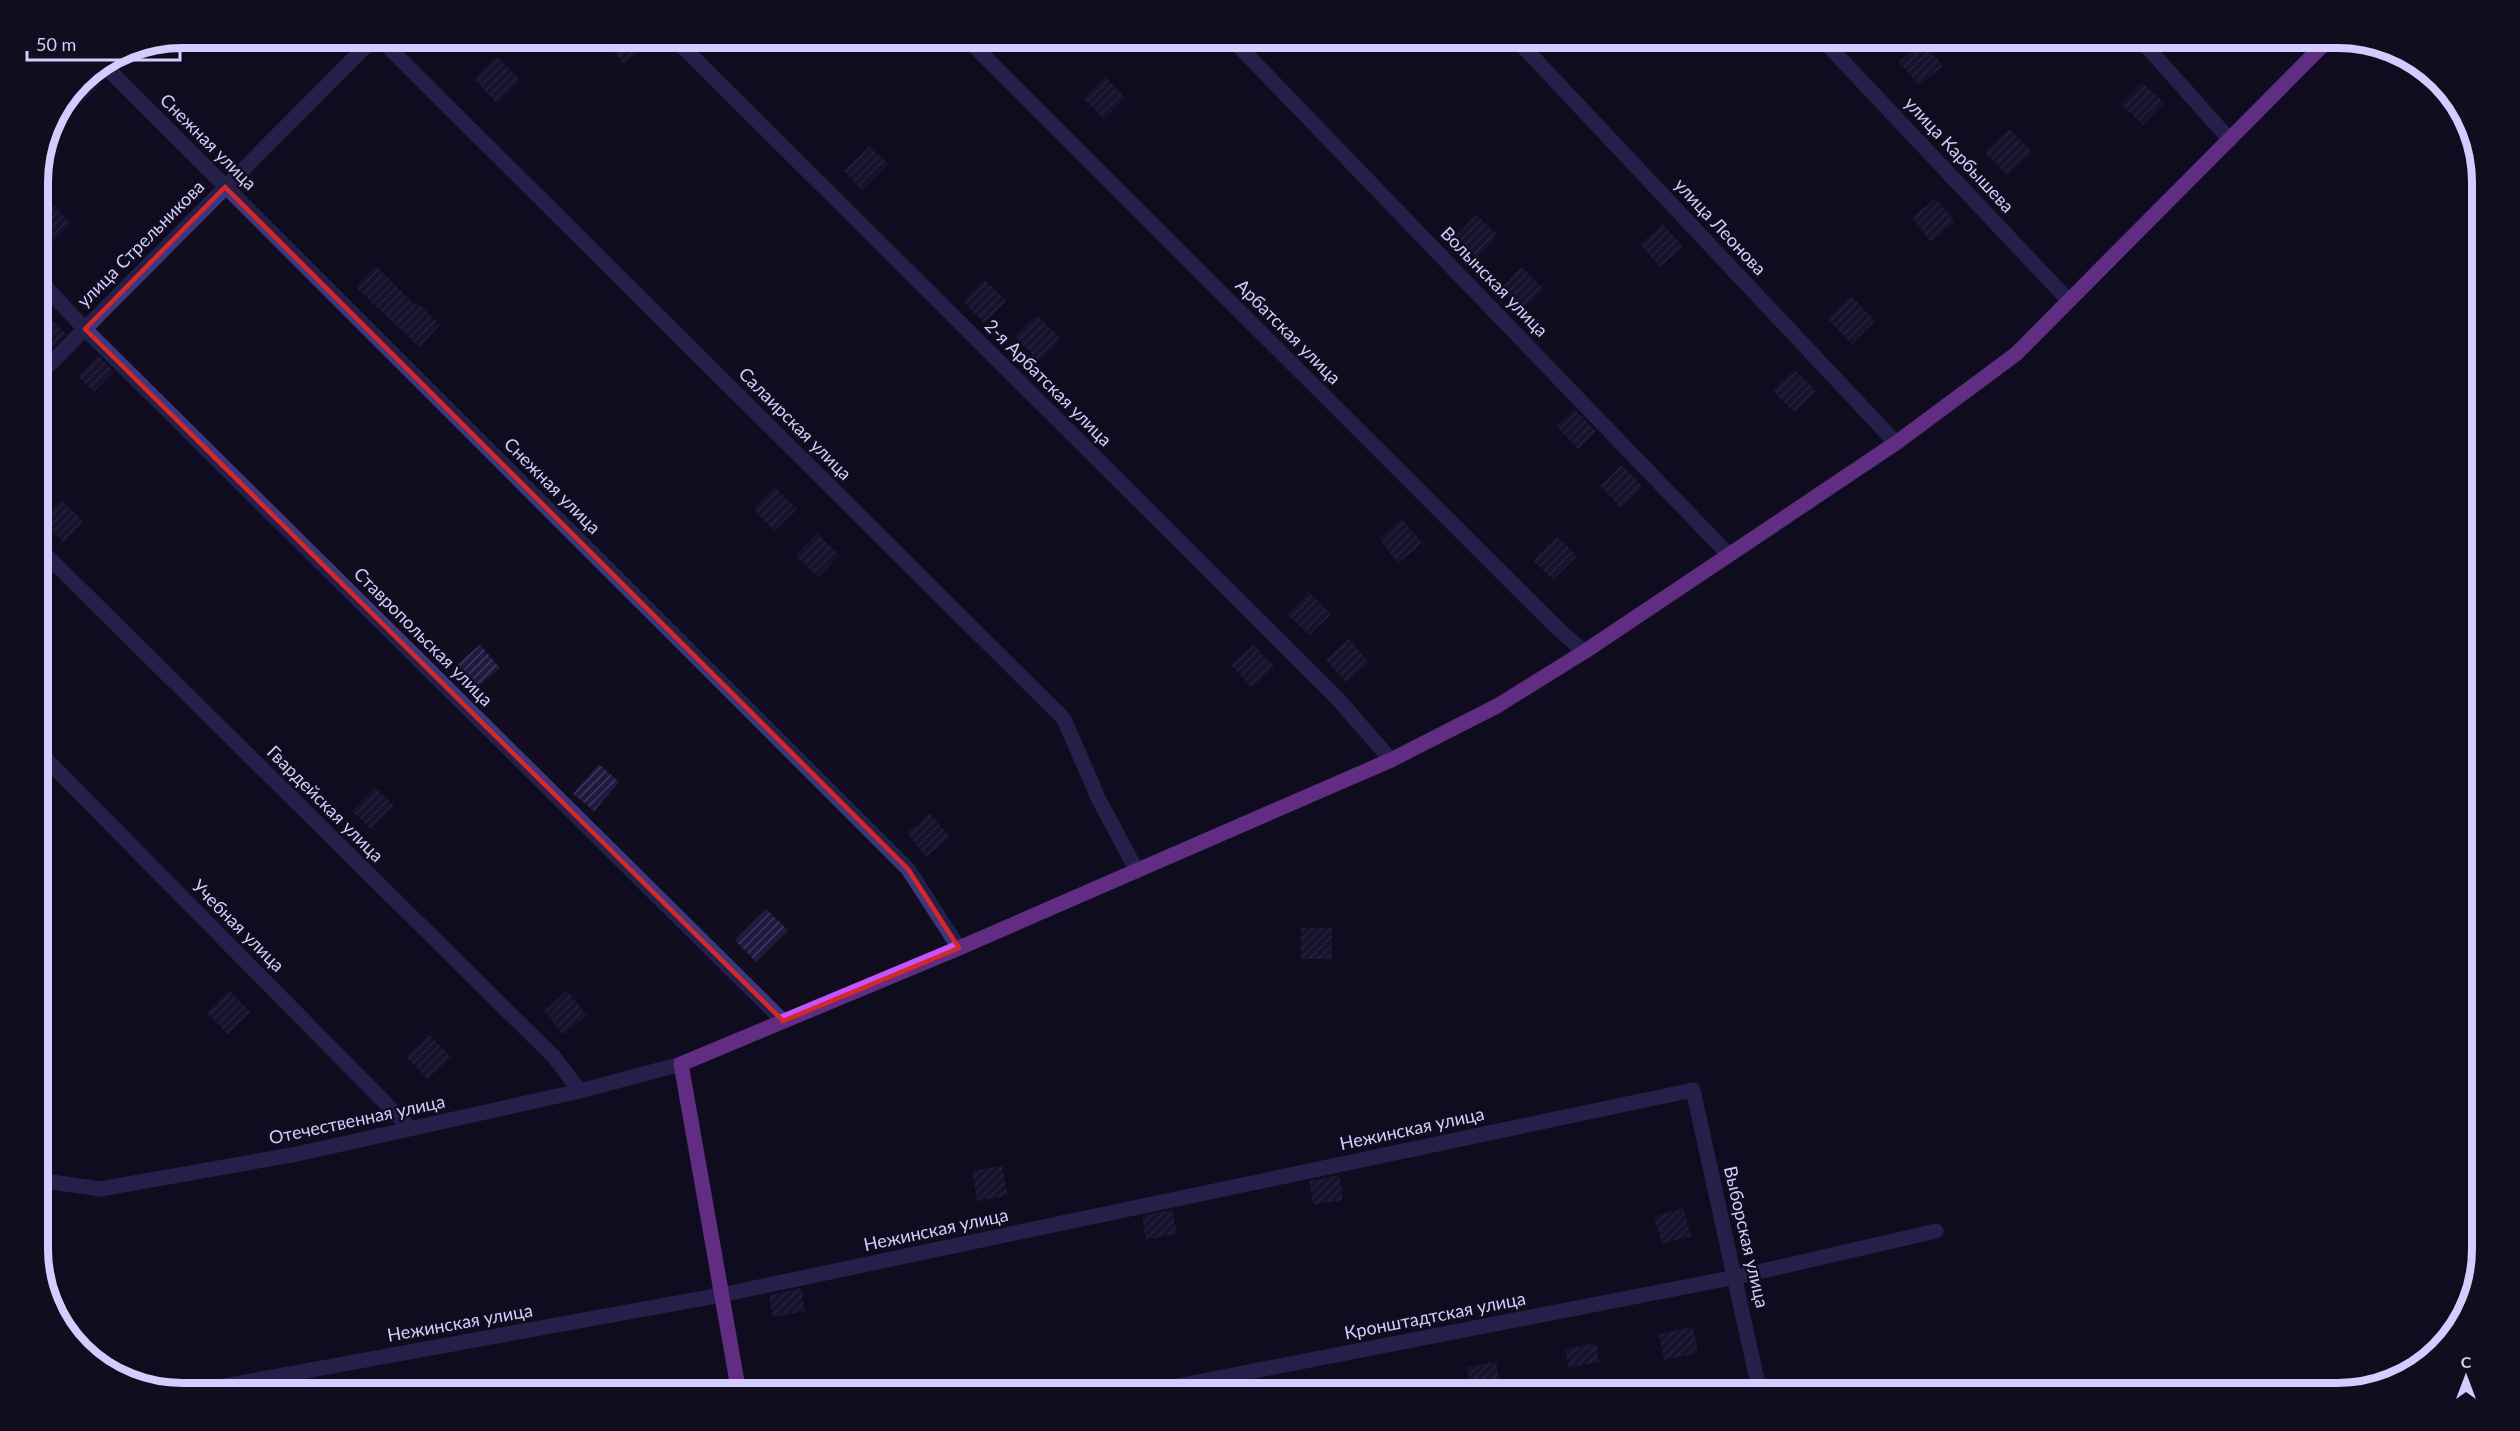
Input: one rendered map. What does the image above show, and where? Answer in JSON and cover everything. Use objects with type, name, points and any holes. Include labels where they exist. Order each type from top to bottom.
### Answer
[{"type":"main road","points":[[737,1383],[681,1064],[959,948],[1391,760],[1497,706],[1584,652],[1896,444],[2016,354],[2320,48]]},
{"type":"street","name":"улица Стрельникова","points":[[48,366],[364,48]]},
{"type":"street","name":"Салаирская улица","points":[[388,48],[1064,719],[1099,800],[1137,871]]},
{"type":"street","name":"2-я Арбатская улица","points":[[684,48],[1337,698],[1391,760]]},
{"type":"street","name":"Арбатская улица","points":[[976,48],[1546,618],[1584,652]]},
{"type":"street","name":"Волынская улица","points":[[1241,48],[1728,554]]},
{"type":"street","name":"улица Леонова","points":[[1524,48],[1896,444]]},
{"type":"street","name":"улица Карбышева","points":[[1830,48],[2069,301]]},
{"type":"street","points":[[2148,48],[2230,140]]},
{"type":"street","name":"Снежная улица","points":[[108,69],[908,869],[959,948]]},
{"type":"street","name":"Ставропольская улица","points":[[48,290],[85,329],[783,1021]]},
{"type":"street","name":"Гвардейская улица","points":[[48,558],[554,1058],[580,1091]]},
{"type":"street","name":"Учебная улица","points":[[48,761],[410,1128]]},
{"type":"street","name":"Отечественная улица","points":[[48,1181],[100,1189],[297,1154],[580,1091],[681,1064]]},
{"type":"street","name":"Нежинская улица","points":[[245,1383],[721,1295],[1693,1090]]},
{"type":"street","name":"Выборская улица","points":[[1693,1090],[1736,1276],[1758,1383]]},
{"type":"street","name":"Кронштадтская улица","points":[[1196,1383],[1736,1276],[1936,1231]]},
{"type":"highlighted area","points":[[225,187],[908,869],[959,948],[783,1021],[85,329]]},
{"type":"building","points":[[610,48],[642,48],[624,64]]},
{"type":"building","points":[[1916,48],[1928,48],[1943,66],[1919,85],[1899,62]]},
{"type":"building","points":[[497,56],[520,80],[497,103],[474,79]]},
{"type":"building","points":[[1105,77],[1125,97],[1104,119],[1083,98]]},
{"type":"building","points":[[96,80],[101,85],[81,105],[76,100]]},
{"type":"building","points":[[2142,82],[2164,103],[2143,125],[2121,104]]},
{"type":"building","points":[[2010,129],[2032,152],[2007,175],[1985,152]]},
{"type":"building","points":[[870,146],[888,164],[862,190],[844,171]]},
{"type":"building","points":[[1936,198],[1955,222],[1931,242],[1912,218]]},
{"type":"building","points":[[55,206],[71,224],[48,246],[48,213]]},
{"type":"building","points":[[1476,215],[1498,235],[1477,258],[1455,237]]},
{"type":"building","points":[[1663,224],[1683,247],[1660,267],[1640,244]]},
{"type":"building","points":[[376,266],[416,306],[418,303],[440,325],[419,347],[356,287]]},
{"type":"building","points":[[1521,267],[1543,288],[1522,310],[1500,289]]},
{"type":"building","points":[[985,280],[1006,301],[984,323],[963,301]]},
{"type":"building","points":[[1851,296],[1875,321],[1852,344],[1828,319]]},
{"type":"building","points":[[1037,315],[1061,339],[1039,361],[1015,337]]},
{"type":"building","points":[[48,316],[66,334],[48,352]]},
{"type":"building","points":[[98,355],[114,371],[94,392],[78,377]]},
{"type":"building","points":[[1794,369],[1816,391],[1794,412],[1772,390]]},
{"type":"building","points":[[1574,409],[1596,431],[1578,449],[1556,426]]},
{"type":"building","points":[[1622,465],[1643,487],[1621,508],[1600,486]]},
{"type":"building","points":[[775,487],[797,509],[774,531],[753,509]]},
{"type":"building","points":[[61,500],[83,521],[63,542],[48,527],[48,513]]},
{"type":"building","points":[[1402,519],[1422,543],[1398,563],[1379,539]]},
{"type":"building","points":[[817,533],[839,555],[818,577],[796,556]]},
{"type":"building","points":[[1557,536],[1577,556],[1553,580],[1533,560]]},
{"type":"building","points":[[1309,592],[1331,614],[1309,635],[1287,614]]},
{"type":"building","points":[[1349,639],[1369,662],[1346,682],[1326,660]]},
{"type":"building","points":[[480,645],[500,668],[476,688],[457,664]]},
{"type":"building","points":[[1254,645],[1275,667],[1252,688],[1231,665]]},
{"type":"building","points":[[599,764],[619,782],[594,811],[573,794]]},
{"type":"building","points":[[375,787],[394,806],[371,829],[352,811]]},
{"type":"building","points":[[930,813],[950,837],[926,857],[907,833]]},
{"type":"building","points":[[766,909],[788,930],[756,962],[735,940]]},
{"type":"building","points":[[1301,928],[1332,928],[1332,959],[1301,959]]},
{"type":"building","points":[[229,990],[250,1012],[228,1034],[207,1013]]},
{"type":"building","points":[[567,991],[587,1015],[563,1035],[544,1011]]},
{"type":"building","points":[[429,1035],[451,1057],[428,1079],[406,1057]]},
{"type":"building","points":[[1002,1166],[1008,1196],[977,1201],[972,1171]]},
{"type":"building","points":[[1339,1175],[1343,1200],[1313,1205],[1309,1181]]},
{"type":"building","points":[[1683,1208],[1691,1236],[1662,1244],[1654,1217]]},
{"type":"building","points":[[1172,1210],[1177,1234],[1146,1240],[1142,1216]]},
{"type":"building","points":[[801,1288],[805,1311],[773,1317],[769,1295]]},
{"type":"building","points":[[1693,1327],[1698,1353],[1664,1360],[1659,1334]]},
{"type":"building","points":[[1596,1343],[1599,1362],[1569,1368],[1565,1350]]},
{"type":"building","points":[[1496,1362],[1499,1379],[1494,1380],[1495,1383],[1470,1383],[1467,1367]]}]
